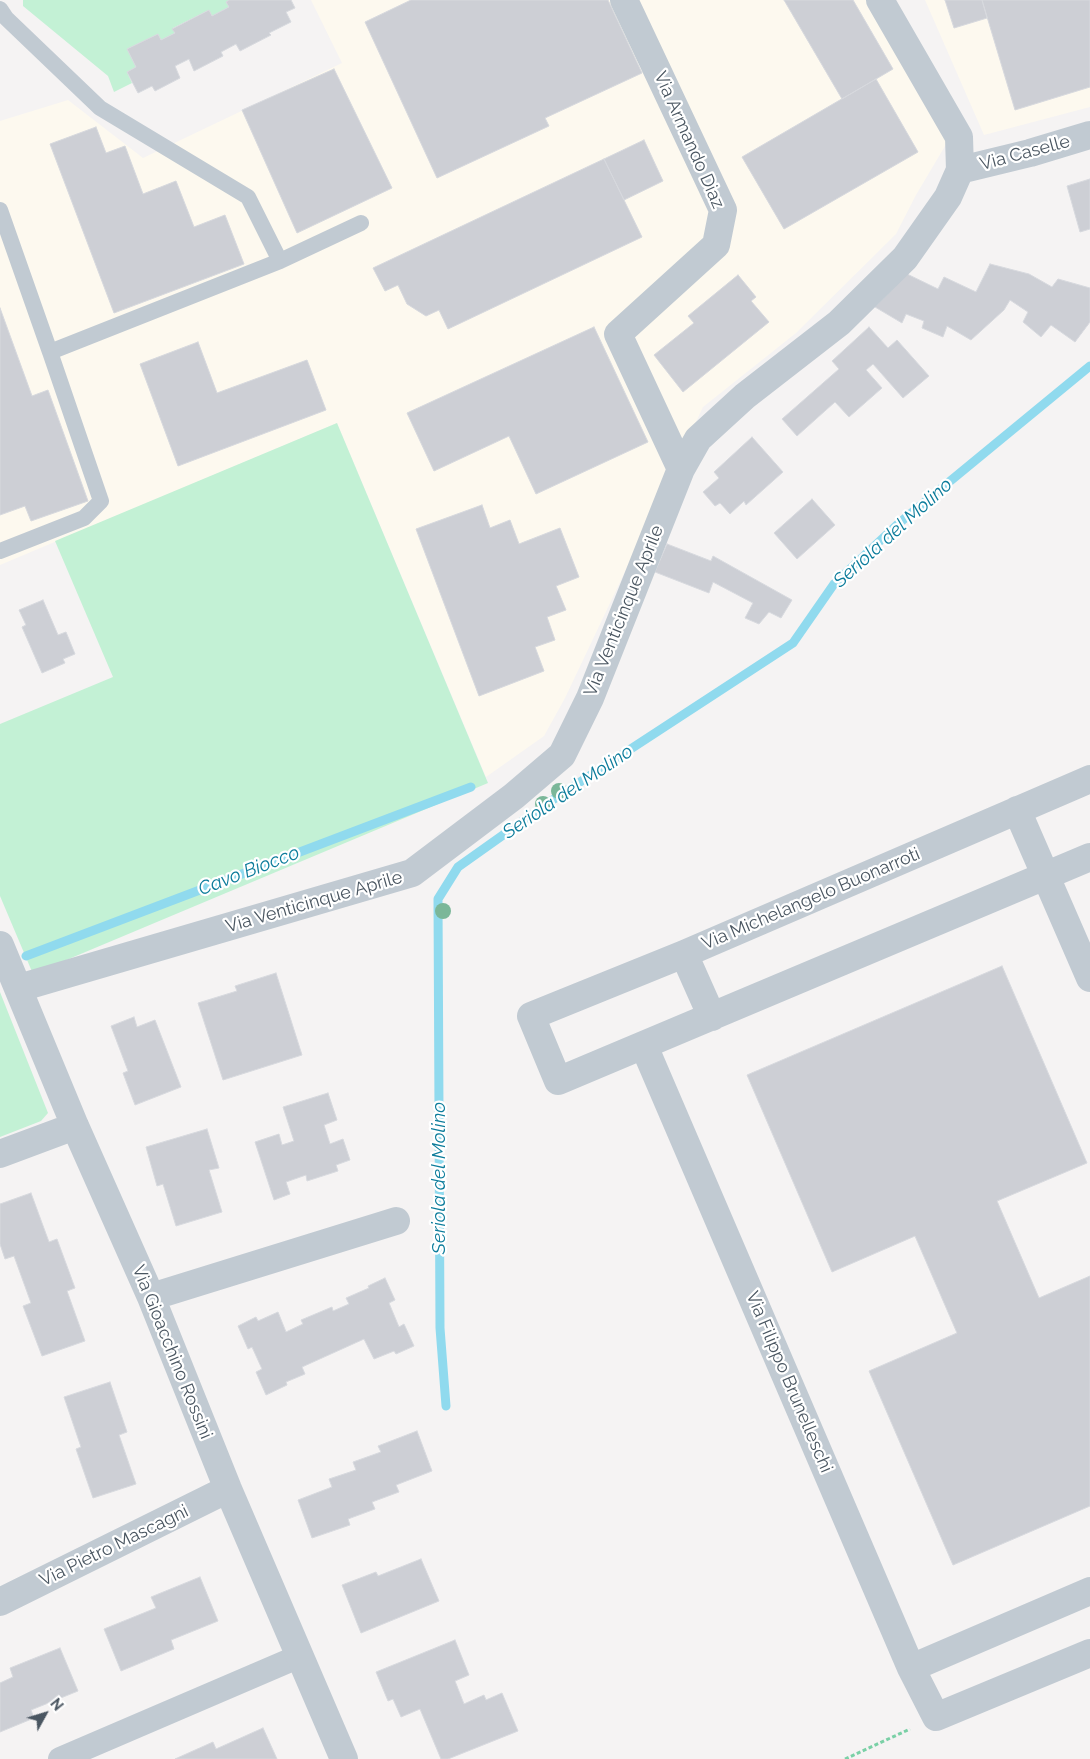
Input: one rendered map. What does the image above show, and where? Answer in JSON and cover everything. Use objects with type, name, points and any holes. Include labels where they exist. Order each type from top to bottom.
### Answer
[{"type":"street","name":"Via Armando Diaz","points":[[624,0],[723,210],[716,245],[618,334],[681,469]]},
{"type":"street","name":"Via Venticinque Aprile","points":[[19,988],[412,873],[514,796],[562,754],[590,698],[681,469],[698,439],[744,396],[839,323],[905,258],[948,197],[960,170],[959,137],[880,0]]},
{"type":"street","name":"Via Caselle","points":[[960,170],[1030,153],[1090,135]]},
{"type":"street","name":"Via Michelangelo Buonarroti","points":[[644,1046],[558,1080],[531,1016],[684,954],[1090,779]]},
{"type":"street","points":[[1017,810],[1090,978]]},
{"type":"street","points":[[644,1046],[1090,857]]},
{"type":"street","name":"Via Gioacchino Rossini","points":[[0,945],[75,1126],[151,1297],[228,1489],[344,1759]]},
{"type":"street","points":[[684,954],[712,1017]]},
{"type":"street","name":"Via Filippo Brunelleschi","points":[[644,1046],[911,1668],[936,1717]]},
{"type":"street","points":[[0,1154],[75,1126]]},
{"type":"street","points":[[151,1297],[396,1221]]},
{"type":"street","name":"Via Pietro Mascagni","points":[[0,1602],[228,1489]]},
{"type":"street","points":[[911,1668],[1090,1591]]},
{"type":"street","points":[[936,1717],[1090,1653]]},
{"type":"street","points":[[60,1759],[300,1656]]},
{"type":"lane","points":[[0,10],[6,18],[100,108],[248,197],[280,261]]},
{"type":"lane","points":[[0,210],[101,501],[84,518],[0,551]]},
{"type":"lane","points":[[50,352],[280,261],[360,223]]},
{"type":"path","points":[[845,1759],[936,1717]]},
{"type":"shaded area","points":[[311,0],[868,0],[948,141],[916,195],[896,234],[796,333],[703,407],[565,698],[544,736],[486,777],[337,423],[0,565],[0,121],[68,100],[143,158],[342,63]]},
{"type":"shaded area","points":[[925,0],[1090,0],[1090,107],[984,135]]},
{"type":"green space","points":[[23,0],[229,0],[226,2],[229,7],[212,16],[209,10],[173,28],[175,33],[161,40],[158,34],[127,49],[136,67],[127,72],[132,83],[114,92],[108,76],[23,6]]},
{"type":"green space","points":[[337,423],[488,783],[33,974],[0,896],[0,724],[113,677],[55,541]]},
{"type":"green space","points":[[0,992],[48,1113],[41,1121],[0,1137]]},
{"type":"building","points":[[229,0],[291,0],[295,8],[286,12],[291,22],[269,33],[271,35],[240,51],[236,44],[221,52],[223,56],[194,71],[189,59],[175,66],[180,78],[155,91],[152,86],[138,93],[127,72],[136,67],[127,49],[158,34],[161,40],[175,33],[172,29],[209,10],[212,16],[229,7],[226,2]]},
{"type":"building","points":[[411,0],[608,0],[642,73],[545,118],[549,126],[437,178],[365,22]]},
{"type":"building","points":[[784,0],[853,0],[893,69],[842,99]]},
{"type":"building","points":[[945,0],[982,0],[987,18],[954,28]]},
{"type":"building","points":[[982,0],[1090,0],[1090,87],[1015,110]]},
{"type":"building","points":[[334,69],[392,188],[297,233],[242,110]]},
{"type":"building","points":[[876,79],[918,152],[784,229],[742,157]]},
{"type":"building","points":[[96,127],[106,153],[125,146],[143,194],[176,181],[194,227],[225,215],[244,264],[114,313],[50,144]]},
{"type":"building","points":[[644,140],[663,181],[624,200],[604,159]]},
{"type":"building","points":[[604,159],[642,237],[448,329],[439,310],[426,316],[407,304],[398,285],[385,291],[373,268]]},
{"type":"building","points":[[1090,179],[1090,229],[1080,232],[1067,186]]},
{"type":"building","points":[[990,264],[1029,274],[1052,287],[1058,279],[1090,288],[1090,322],[1075,342],[1051,325],[1041,337],[1023,322],[1028,312],[1010,300],[1004,310],[971,340],[947,326],[943,337],[922,328],[924,321],[906,314],[902,323],[875,307],[907,274],[938,289],[944,277],[976,292]]},
{"type":"building","points":[[738,275],[756,297],[751,301],[769,322],[683,392],[654,355],[694,323],[688,316]]},
{"type":"building","points":[[0,308],[32,396],[48,390],[88,501],[31,521],[25,506],[0,515]]},
{"type":"building","points":[[594,327],[648,442],[536,494],[509,436],[434,471],[407,413]]},
{"type":"building","points":[[869,327],[888,348],[897,340],[929,376],[903,398],[873,364],[866,370],[882,388],[849,417],[835,402],[797,436],[782,419],[839,369],[832,361]]},
{"type":"building","points":[[198,342],[217,393],[307,360],[326,410],[178,466],[140,364]]},
{"type":"building","points":[[752,437],[783,472],[746,505],[744,501],[730,514],[720,503],[715,506],[703,492],[719,478],[714,472]]},
{"type":"building","points":[[812,499],[835,525],[797,559],[774,533]]},
{"type":"building","points":[[482,505],[490,528],[510,520],[519,544],[560,528],[579,577],[556,586],[566,610],[547,617],[555,640],[535,647],[544,671],[479,696],[416,529]]},
{"type":"building","points":[[667,544],[711,561],[713,556],[792,600],[781,618],[769,612],[759,624],[745,618],[753,603],[713,582],[709,593],[655,572]]},
{"type":"building","points":[[43,600],[58,635],[66,632],[75,654],[63,659],[65,663],[42,673],[22,627],[26,625],[19,610]]},
{"type":"building","points":[[1002,966],[1087,1163],[997,1201],[1039,1298],[1090,1276],[1090,1506],[953,1565],[869,1371],[957,1333],[915,1236],[832,1272],[747,1075]]},
{"type":"building","points":[[276,973],[302,1055],[223,1080],[198,1003],[237,991],[235,986]]},
{"type":"building","points":[[134,1017],[137,1027],[155,1020],[181,1087],[135,1105],[123,1073],[128,1071],[111,1026]]},
{"type":"building","points":[[328,1093],[337,1120],[324,1125],[330,1144],[343,1139],[350,1160],[336,1165],[338,1171],[307,1181],[306,1175],[286,1182],[290,1194],[274,1200],[255,1142],[279,1134],[282,1145],[294,1141],[283,1107]]},
{"type":"building","points":[[207,1129],[219,1168],[209,1170],[222,1212],[176,1226],[163,1184],[157,1186],[146,1147]]},
{"type":"building","points":[[31,1193],[49,1242],[57,1239],[75,1288],[67,1291],[85,1341],[42,1356],[23,1306],[31,1303],[14,1256],[5,1259],[0,1244],[0,1204]]},
{"type":"building","points":[[385,1278],[395,1300],[389,1303],[399,1327],[404,1324],[414,1346],[396,1354],[394,1351],[374,1359],[364,1339],[302,1367],[305,1374],[286,1382],[287,1385],[266,1395],[256,1372],[262,1369],[252,1347],[248,1349],[238,1326],[256,1317],[258,1321],[278,1312],[286,1332],[303,1324],[301,1320],[332,1307],[333,1311],[349,1304],[346,1298],[369,1288],[368,1286]]},
{"type":"building","points":[[110,1382],[127,1432],[119,1435],[136,1484],[93,1498],[76,1449],[81,1447],[64,1397]]},
{"type":"building","points":[[417,1431],[432,1471],[396,1485],[399,1492],[372,1502],[375,1509],[348,1519],[350,1525],[312,1538],[298,1500],[332,1487],[329,1479],[356,1470],[353,1462],[381,1452],[378,1446]]},
{"type":"building","points":[[421,1559],[439,1601],[361,1633],[342,1585],[376,1572],[378,1576]]},
{"type":"building","points":[[200,1577],[218,1621],[171,1640],[174,1649],[121,1671],[104,1629],[156,1608],[151,1597]]},
{"type":"building","points":[[455,1640],[469,1675],[455,1681],[464,1704],[484,1695],[486,1700],[502,1693],[518,1731],[448,1759],[441,1759],[420,1709],[401,1717],[393,1699],[388,1701],[376,1672]]},
{"type":"building","points":[[60,1648],[78,1691],[31,1710],[34,1718],[0,1732],[0,1683],[13,1677],[10,1668]]},
{"type":"building","points":[[263,1728],[277,1759],[175,1759],[213,1742],[216,1749]]},
{"type":"waterway","name":"Seriola del Molino","points":[[446,1406],[440,1328],[438,899],[458,867],[551,801],[793,643],[834,584],[898,524],[1090,366]]},
{"type":"waterway","name":"Cavo Biocco","points":[[26,956],[471,787]]}]
